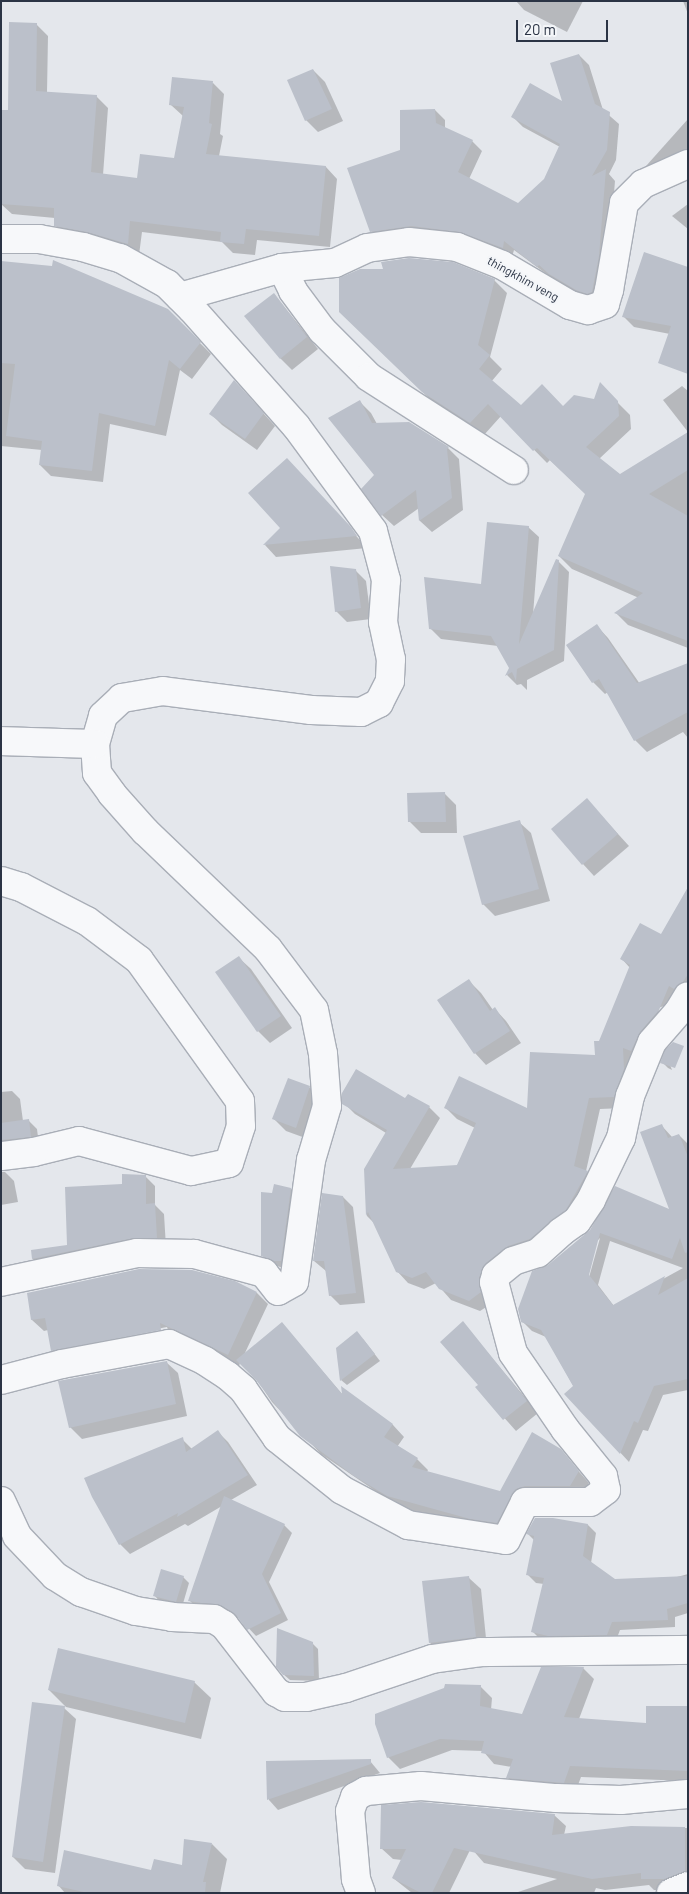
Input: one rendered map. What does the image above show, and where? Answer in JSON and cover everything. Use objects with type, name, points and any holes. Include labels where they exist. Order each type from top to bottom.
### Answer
[{"type":"street","name":"thingkhim veng","points":[[180,297],[282,268],[335,263],[367,248],[409,242],[457,247],[502,265],[570,305],[588,310],[605,304],[624,203],[643,184],[688,164]]},
{"type":"street","points":[[1,239],[39,239],[83,247],[120,258],[167,284],[180,297],[296,426],[373,531],[386,580],[383,622],[391,660],[390,680],[378,703],[361,712],[310,710],[163,691],[122,698],[102,716],[95,744],[97,773],[112,794],[145,831],[268,948],[314,1010],[323,1054],[327,1106],[311,1160],[294,1282],[278,1291],[264,1273],[194,1254],[137,1253],[1,1282]]},
{"type":"street","points":[[282,268],[293,291],[322,330],[369,377],[514,470]]},
{"type":"street","points":[[1,741],[95,744]]},
{"type":"street","points":[[1,881],[21,887],[87,921],[139,960],[240,1101],[241,1126],[229,1163],[191,1171],[79,1141],[34,1152],[1,1156]]},
{"type":"street","points":[[1,1380],[62,1364],[169,1344],[205,1361],[228,1376],[243,1389],[277,1438],[342,1490],[408,1525],[506,1540],[524,1502],[590,1502],[606,1490],[603,1476],[565,1429],[513,1353],[496,1291],[496,1275],[513,1261],[538,1253],[577,1220],[591,1200],[622,1138],[630,1096],[652,1042],[688,996]]},
{"type":"street","points":[[1,1501],[17,1536],[55,1576],[97,1598],[136,1611],[172,1617],[214,1619],[224,1625],[276,1692],[285,1697],[306,1697],[346,1688],[432,1659],[481,1652],[688,1650]]},
{"type":"street","points":[[361,1893],[356,1879],[350,1811],[355,1797],[366,1790],[421,1786],[556,1798],[621,1800],[688,1794]]},
{"type":"street","points":[[671,1893],[688,1886]]},
{"type":"building","points":[[9,22],[37,23],[36,91],[97,95],[91,172],[137,178],[140,154],[174,158],[184,107],[169,105],[172,77],[213,81],[209,123],[212,124],[206,154],[326,166],[319,236],[246,229],[244,244],[220,242],[221,232],[130,221],[128,244],[87,232],[54,226],[54,208],[1,204],[1,110],[8,110]]},
{"type":"building","points":[[579,54],[595,104],[610,112],[607,150],[592,176],[606,169],[599,256],[592,292],[587,294],[576,290],[549,274],[539,265],[537,267],[504,241],[503,248],[459,232],[411,226],[370,232],[347,168],[400,150],[400,110],[435,109],[436,123],[473,140],[458,172],[518,203],[544,179],[560,144],[511,117],[530,83],[562,101],[550,63]]},
{"type":"building","points":[[313,69],[332,109],[305,121],[287,80]]},
{"type":"building","points":[[644,252],[688,267],[688,374],[658,363],[671,326],[622,317]]},
{"type":"building","points":[[409,258],[453,262],[495,279],[478,345],[490,355],[479,369],[521,405],[542,384],[563,406],[574,395],[594,399],[600,382],[618,401],[619,416],[586,447],[620,474],[688,432],[688,470],[649,494],[688,516],[688,641],[614,613],[643,593],[558,556],[585,494],[537,448],[533,451],[488,404],[470,423],[422,392],[339,312],[339,278],[360,269],[383,269],[381,262]]},
{"type":"building","points":[[53,260],[168,309],[201,342],[180,369],[169,360],[155,426],[99,413],[92,471],[39,465],[42,441],[6,436],[15,364],[1,363],[1,261],[52,266]]},
{"type":"building","points":[[274,293],[307,337],[280,359],[244,316]]},
{"type":"building","points":[[234,380],[264,413],[245,439],[209,414]]},
{"type":"building","points":[[360,400],[372,423],[409,422],[449,447],[447,449],[452,498],[419,521],[416,490],[381,516],[361,489],[374,475],[328,418]]},
{"type":"building","points":[[287,458],[351,527],[357,536],[263,545],[280,528],[248,493]]},
{"type":"building","points":[[487,522],[529,526],[519,644],[556,559],[559,560],[554,650],[517,669],[516,681],[512,672],[505,676],[509,668],[491,636],[429,629],[424,577],[481,584]]},
{"type":"building","points":[[330,566],[356,569],[361,608],[335,612]]},
{"type":"building","points":[[597,624],[637,683],[688,663],[688,712],[634,741],[599,679],[592,683],[566,645]]},
{"type":"building","points":[[445,792],[446,822],[408,822],[407,793]]},
{"type":"building","points":[[587,798],[618,834],[582,865],[551,829]]},
{"type":"building","points":[[520,820],[539,889],[482,905],[463,836]]},
{"type":"building","points":[[688,887],[688,974],[683,982],[674,989],[669,986],[659,1010],[640,1032],[631,1051],[623,1048],[624,1069],[614,1097],[589,1098],[574,1166],[588,1171],[566,1210],[530,1239],[508,1246],[486,1263],[479,1278],[481,1292],[469,1301],[439,1289],[426,1272],[412,1278],[396,1272],[368,1212],[366,1216],[364,1169],[387,1130],[342,1104],[342,1093],[356,1069],[405,1098],[408,1094],[430,1106],[393,1169],[457,1165],[476,1123],[444,1108],[459,1076],[527,1108],[530,1052],[595,1055],[594,1041],[599,1041],[630,965],[620,959],[640,923],[661,934]]},
{"type":"building","points":[[239,956],[281,1016],[257,1032],[215,972]]},
{"type":"building","points":[[469,979],[490,1011],[495,1007],[510,1031],[474,1054],[437,1000]]},
{"type":"building","points":[[673,1042],[684,1046],[675,1068],[660,1063],[665,1050]]},
{"type":"building","points":[[288,1078],[310,1086],[296,1128],[272,1119]]},
{"type":"building","points":[[29,1119],[31,1137],[1,1140],[1,1123]]},
{"type":"building","points":[[662,1124],[668,1138],[679,1134],[688,1157],[688,1252],[685,1253],[680,1238],[672,1259],[600,1233],[589,1275],[613,1305],[665,1276],[658,1295],[688,1278],[688,1379],[654,1386],[638,1423],[634,1421],[620,1454],[564,1394],[573,1386],[541,1330],[521,1322],[518,1309],[532,1271],[548,1265],[590,1230],[615,1186],[669,1209],[640,1132]]},
{"type":"building","points":[[122,1174],[146,1175],[146,1204],[155,1203],[157,1238],[134,1238],[32,1259],[31,1250],[67,1245],[65,1187],[122,1184]]},
{"type":"building","points":[[274,1184],[291,1188],[281,1261],[274,1261],[261,1256],[261,1192],[272,1193]]},
{"type":"building","points":[[322,1193],[343,1196],[356,1293],[329,1296],[324,1261],[313,1261]]},
{"type":"building","points":[[139,1269],[192,1270],[235,1281],[257,1292],[228,1355],[160,1323],[161,1330],[51,1351],[45,1318],[31,1320],[27,1293]]},
{"type":"building","points":[[463,1321],[527,1401],[503,1420],[475,1387],[478,1385],[440,1342]]},
{"type":"building","points":[[282,1322],[342,1394],[341,1386],[393,1424],[384,1437],[418,1458],[412,1467],[500,1491],[532,1432],[561,1449],[579,1471],[570,1486],[525,1486],[516,1489],[497,1523],[470,1519],[387,1496],[354,1476],[300,1436],[256,1380],[236,1360]]},
{"type":"building","points":[[357,1331],[375,1354],[340,1381],[336,1348]]},
{"type":"building","points":[[167,1361],[176,1404],[69,1428],[58,1381]]},
{"type":"building","points":[[218,1430],[248,1475],[177,1517],[178,1513],[119,1545],[92,1497],[84,1478],[183,1437],[186,1452]]},
{"type":"building","points":[[224,1496],[285,1524],[262,1574],[281,1613],[247,1630],[236,1615],[222,1606],[188,1601]]},
{"type":"building","points":[[535,1518],[553,1518],[588,1524],[583,1556],[615,1579],[688,1576],[688,1603],[667,1609],[668,1620],[612,1622],[607,1635],[548,1636],[531,1632],[544,1578],[526,1575],[534,1536],[526,1534]]},
{"type":"building","points":[[161,1569],[184,1576],[176,1602],[153,1596]]},
{"type":"building","points":[[469,1576],[476,1637],[429,1643],[422,1581]]},
{"type":"building","points":[[277,1628],[313,1642],[314,1676],[283,1675],[276,1667]]},
{"type":"building","points":[[58,1648],[195,1681],[185,1723],[48,1690]]},
{"type":"building","points":[[541,1667],[584,1667],[564,1717],[646,1723],[646,1706],[688,1706],[688,1771],[570,1766],[564,1783],[506,1778],[513,1759],[481,1753],[484,1741],[440,1739],[387,1758],[375,1724],[375,1714],[444,1688],[445,1684],[481,1685],[480,1706],[522,1714]]},
{"type":"building","points":[[32,1702],[65,1706],[43,1862],[12,1857]]},
{"type":"building","points":[[371,1759],[371,1764],[267,1800],[266,1761]]},
{"type":"building","points":[[421,1802],[555,1814],[552,1835],[631,1826],[685,1827],[685,1871],[664,1879],[641,1879],[641,1873],[592,1879],[454,1848],[432,1893],[421,1893],[392,1878],[406,1849],[380,1849],[381,1805]]},
{"type":"building","points":[[184,1839],[212,1843],[203,1882],[206,1882],[205,1893],[88,1893],[57,1886],[64,1850],[151,1870],[154,1859],[182,1865]]}]
